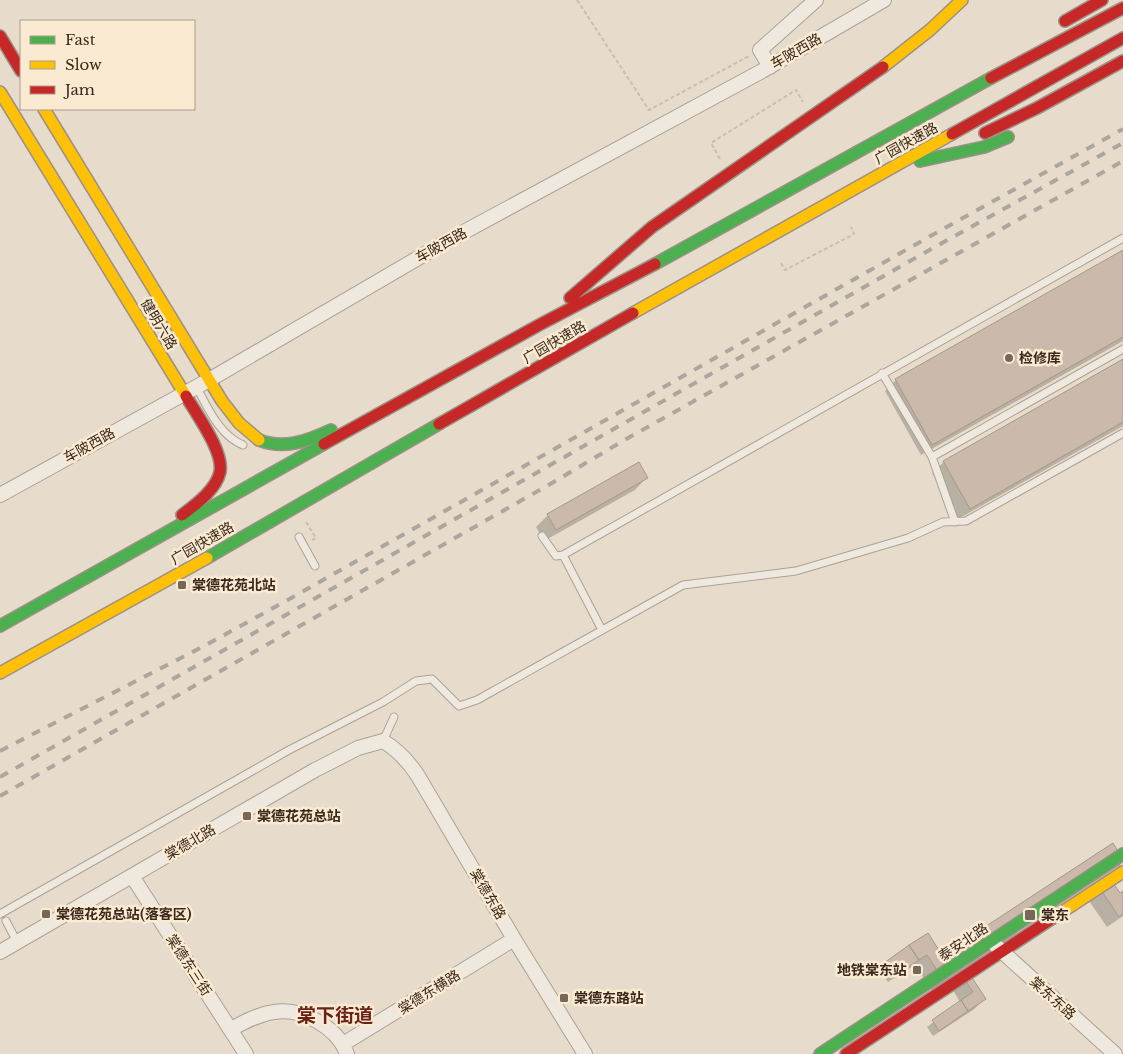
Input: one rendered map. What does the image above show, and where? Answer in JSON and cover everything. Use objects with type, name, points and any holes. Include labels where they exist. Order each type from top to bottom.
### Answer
[{"type":"main road","points":[[539,326],[652,227],[877,71],[930,30],[962,0]]},
{"type":"main road","points":[[1055,26],[1102,0]]},
{"type":"main road","name":"广园快速路","points":[[0,626],[132,551],[539,326],[696,242],[946,102],[1123,8]]},
{"type":"main road","points":[[0,36],[20,69]]},
{"type":"main road","name":"广园快速路","points":[[0,673],[204,559],[735,255],[1123,38]]},
{"type":"main road","points":[[946,102],[1023,47]]},
{"type":"main road","points":[[894,167],[970,140],[1037,108],[1123,61]]},
{"type":"main road","name":"健明六路","points":[[0,92],[184,393],[218,456],[221,470],[200,501],[132,551]]},
{"type":"main road","name":"健明六路","points":[[45,110],[209,380],[237,423],[249,433],[264,442],[282,446],[312,439],[400,403]]},
{"type":"main road","points":[[894,167],[984,146],[1016,133]]},
{"type":"main road","name":"泰安北路","points":[[820,1054],[1123,854]]},
{"type":"main road","points":[[846,1054],[1123,872]]},
{"type":"street","points":[[770,67],[760,50],[816,0]]},
{"type":"street","name":"车陂西路","points":[[0,495],[209,380],[449,240],[770,67],[884,0]]},
{"type":"street","name":"棠德北路","points":[[0,952],[329,763],[358,748],[383,741]]},
{"type":"street","name":"棠德东路","points":[[383,741],[406,759],[418,776],[584,1054]]},
{"type":"street","name":"棠德东三街","points":[[132,876],[231,1029],[244,1053]]},
{"type":"street","name":"棠德东横路","points":[[345,1049],[514,939]]},
{"type":"street","name":"棠东东路","points":[[991,942],[1115,1054]]},
{"type":"street","points":[[231,1029],[247,1020],[276,1011],[302,1014],[330,1029],[345,1049]]},
{"type":"lane","points":[[542,536],[556,556],[563,555],[1123,238]]},
{"type":"lane","points":[[932,457],[1123,350]]},
{"type":"lane","points":[[882,373],[932,457],[955,522]]},
{"type":"lane","points":[[196,386],[222,430],[228,437],[244,445]]},
{"type":"lane","points":[[0,914],[289,750],[383,702],[416,681],[432,679],[458,706],[477,700],[684,584],[796,571],[908,538],[943,522],[966,521],[1123,433]]},
{"type":"lane","points":[[299,537],[315,566]]},
{"type":"lane","points":[[563,555],[602,630]]},
{"type":"lane","points":[[383,741],[394,717]]},
{"type":"lane","points":[[6,920],[17,942]]},
{"type":"path","points":[[577,0],[649,110],[760,50]]},
{"type":"path","points":[[711,143],[796,90]]},
{"type":"path","points":[[781,263],[785,270],[818,254],[854,234],[851,227]]},
{"type":"path","points":[[304,545],[316,538],[305,520]]},
{"type":"building","name":"检修库","points":[[1123,250],[1123,337],[932,445],[895,379]]},
{"type":"building","name":"检修库","points":[[1123,359],[1123,422],[970,509],[943,461]]},
{"type":"building","points":[[639,462],[648,478],[556,530],[547,514]]},
{"type":"building","name":"棠东","points":[[1113,843],[1123,859],[1111,880],[1120,893],[1123,891],[1123,914],[1119,917],[1099,887],[969,973],[986,999],[968,1011],[961,1000],[973,992],[963,977],[948,987],[927,955],[919,960],[909,945],[928,933],[942,955]]},
{"type":"building","points":[[909,945],[919,960],[893,977],[884,963]]},
{"type":"building","points":[[961,1000],[968,1011],[939,1031],[932,1020]]},
{"type":"railway","points":[[0,751],[206,645],[293,597],[1123,129]]},
{"type":"railway","points":[[0,777],[933,248],[1123,143]]},
{"type":"railway","points":[[0,796],[628,438],[1123,161]]},
{"type":"traffic: fast","points":[[655,264],[991,78]]},
{"type":"traffic: fast","points":[[920,161],[984,147],[1008,137]]},
{"type":"traffic: fast","points":[[207,558],[439,424]]},
{"type":"traffic: fast","points":[[259,440],[277,444],[295,443],[331,430]]},
{"type":"traffic: fast","points":[[0,626],[324,444]]},
{"type":"traffic: fast","points":[[820,1054],[1123,854]]},
{"type":"traffic: slow","points":[[883,67],[930,30],[962,0]]},
{"type":"traffic: slow","points":[[0,92],[186,396]]},
{"type":"traffic: slow","points":[[45,110],[222,401],[239,423],[259,440]]},
{"type":"traffic: slow","points":[[633,313],[952,134]]},
{"type":"traffic: slow","points":[[0,673],[207,558]]},
{"type":"traffic: slow","points":[[1056,916],[1123,872]]},
{"type":"traffic: jam","points":[[1065,21],[1102,0]]},
{"type":"traffic: jam","points":[[991,78],[1123,8]]},
{"type":"traffic: jam","points":[[0,36],[20,69]]},
{"type":"traffic: jam","points":[[952,134],[1123,38]]},
{"type":"traffic: jam","points":[[985,133],[1037,108],[1123,61]]},
{"type":"traffic: jam","points":[[570,298],[652,227],[883,67]]},
{"type":"traffic: jam","points":[[324,444],[539,325],[655,264]]},
{"type":"traffic: jam","points":[[439,424],[633,313]]},
{"type":"traffic: jam","points":[[182,515],[210,491],[220,472],[220,463],[214,443],[186,396]]},
{"type":"traffic: jam","points":[[846,1054],[1056,916]]},
{"type":"place","name":"检修库","points":[[1009,358]]},
{"type":"place","name":"棠德花苑北站","points":[[182,585]]},
{"type":"place","name":"棠德花苑总站","points":[[247,816]]},
{"type":"place","name":"棠德花苑总站(落客区)","points":[[46,914]]},
{"type":"place","name":"棠东","points":[[1030,915]]},
{"type":"place","name":"地铁棠东站","points":[[917,970]]},
{"type":"place","name":"棠德东路站","points":[[564,998]]},
{"type":"district","name":"棠下街道","points":[[335,1015]]}]
